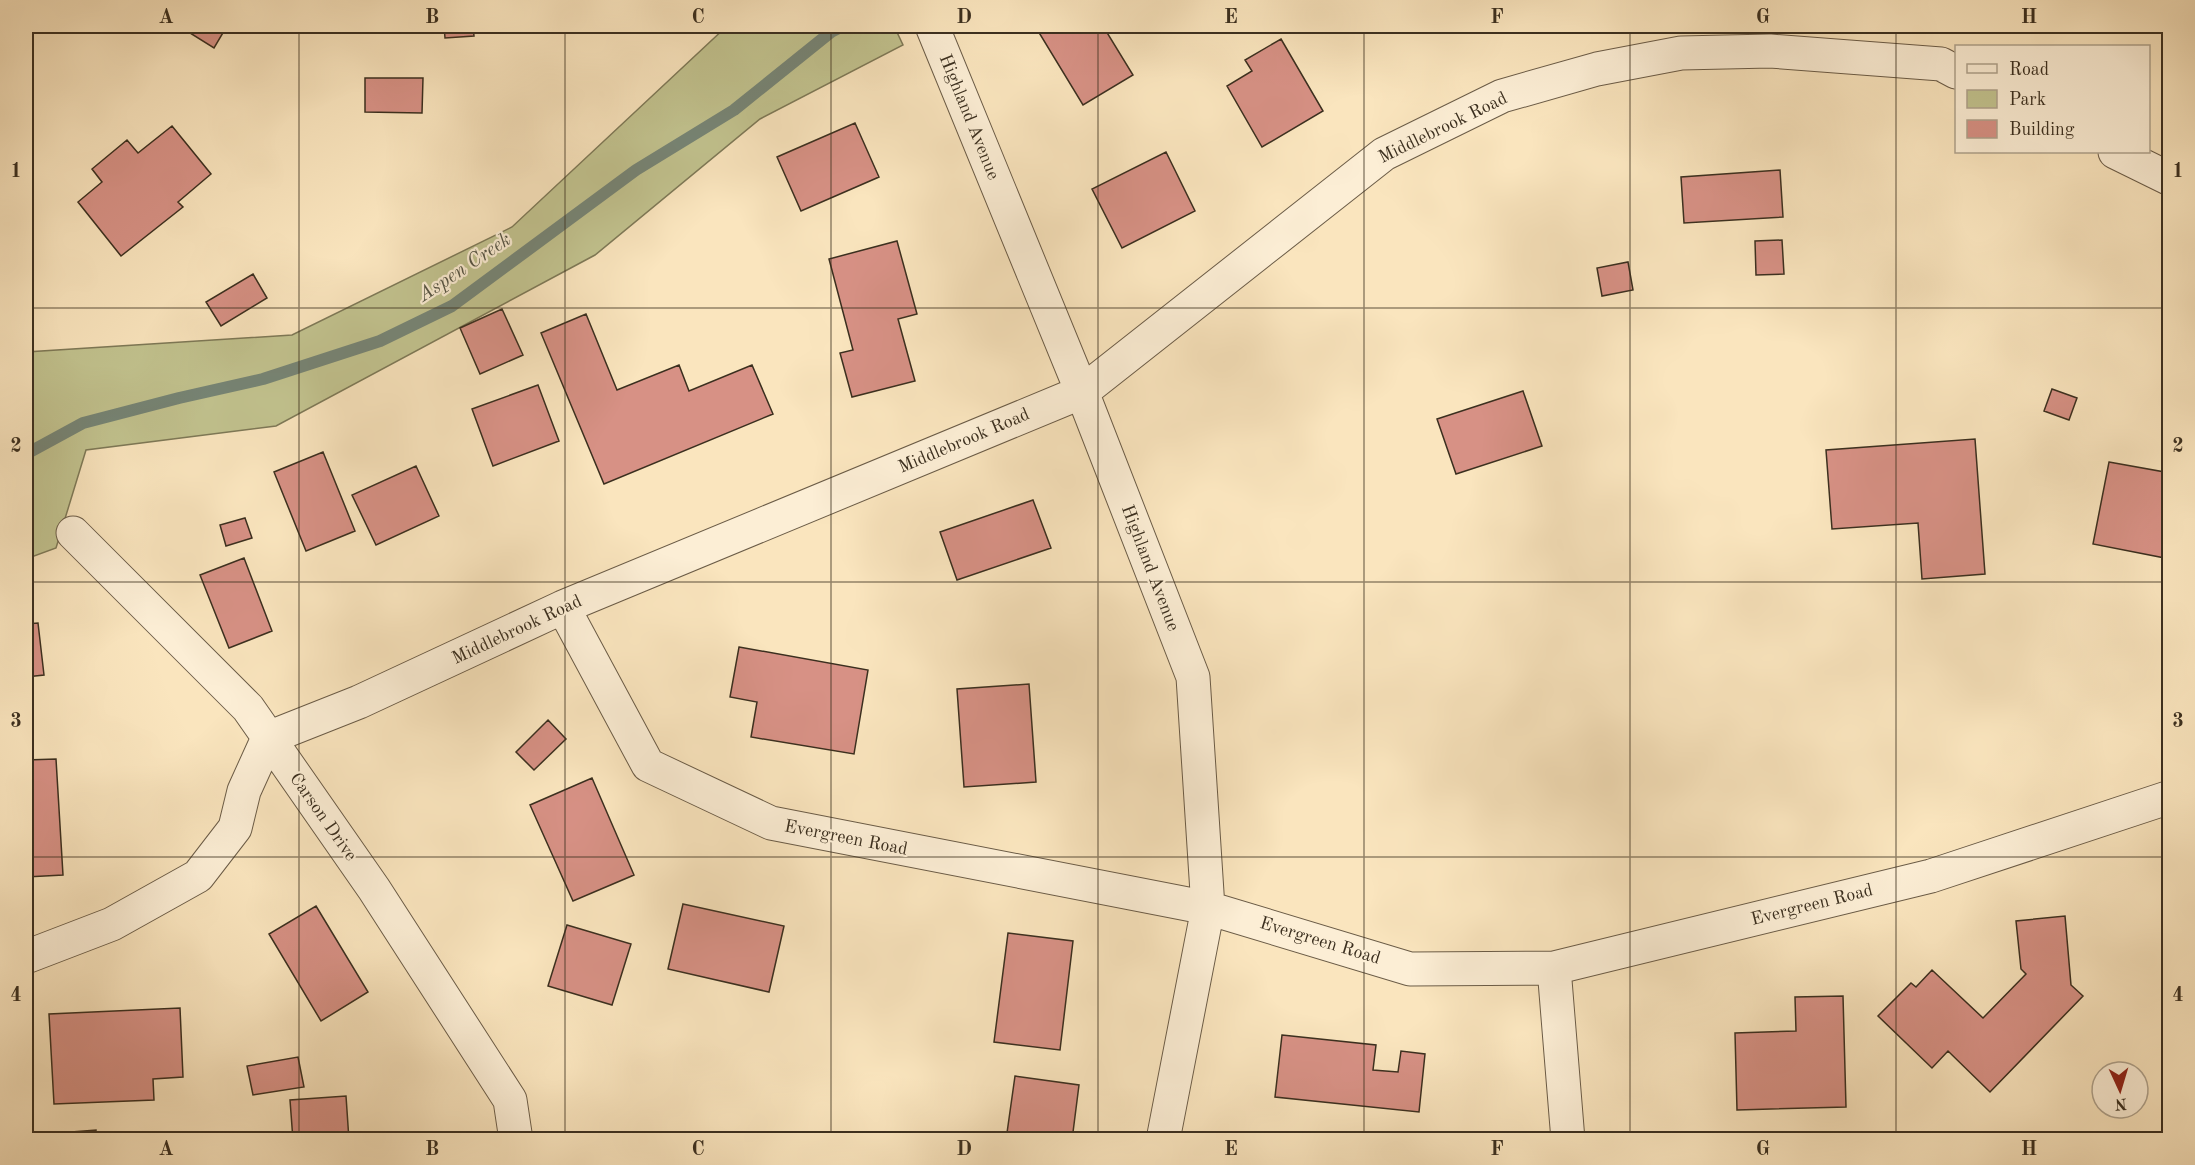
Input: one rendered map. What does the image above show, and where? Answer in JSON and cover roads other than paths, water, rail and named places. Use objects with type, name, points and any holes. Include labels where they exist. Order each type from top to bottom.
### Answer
[{"type":"street","name":"Highland Avenue","points":[[932,26],[1082,392],[1193,677],[1208,908],[1163,1140]]},
{"type":"street","name":"Middlebrook Road","points":[[268,738],[359,702],[563,607],[1082,392],[1384,154],[1502,96],[1597,69],[1681,53],[1782,52],[1941,64],[1955,71]]},
{"type":"street","points":[[2117,153],[2169,179]]},
{"type":"street","name":"Carson Drive","points":[[73,533],[248,708],[374,889],[510,1100],[516,1140]]},
{"type":"street","name":"Evergreen Road","points":[[563,607],[648,765],[771,823],[1208,908],[1410,969],[1554,968],[1931,876],[2169,797]]},
{"type":"street","points":[[26,957],[112,924],[198,876],[234,828],[243,791],[268,738]]},
{"type":"street","points":[[1554,968],[1568,1140]]},
{"type":"waterway","name":"Aspen Creek","points":[[26,454],[83,423],[263,379],[380,341],[452,306],[636,170],[734,110],[831,32],[843,26]]}]
